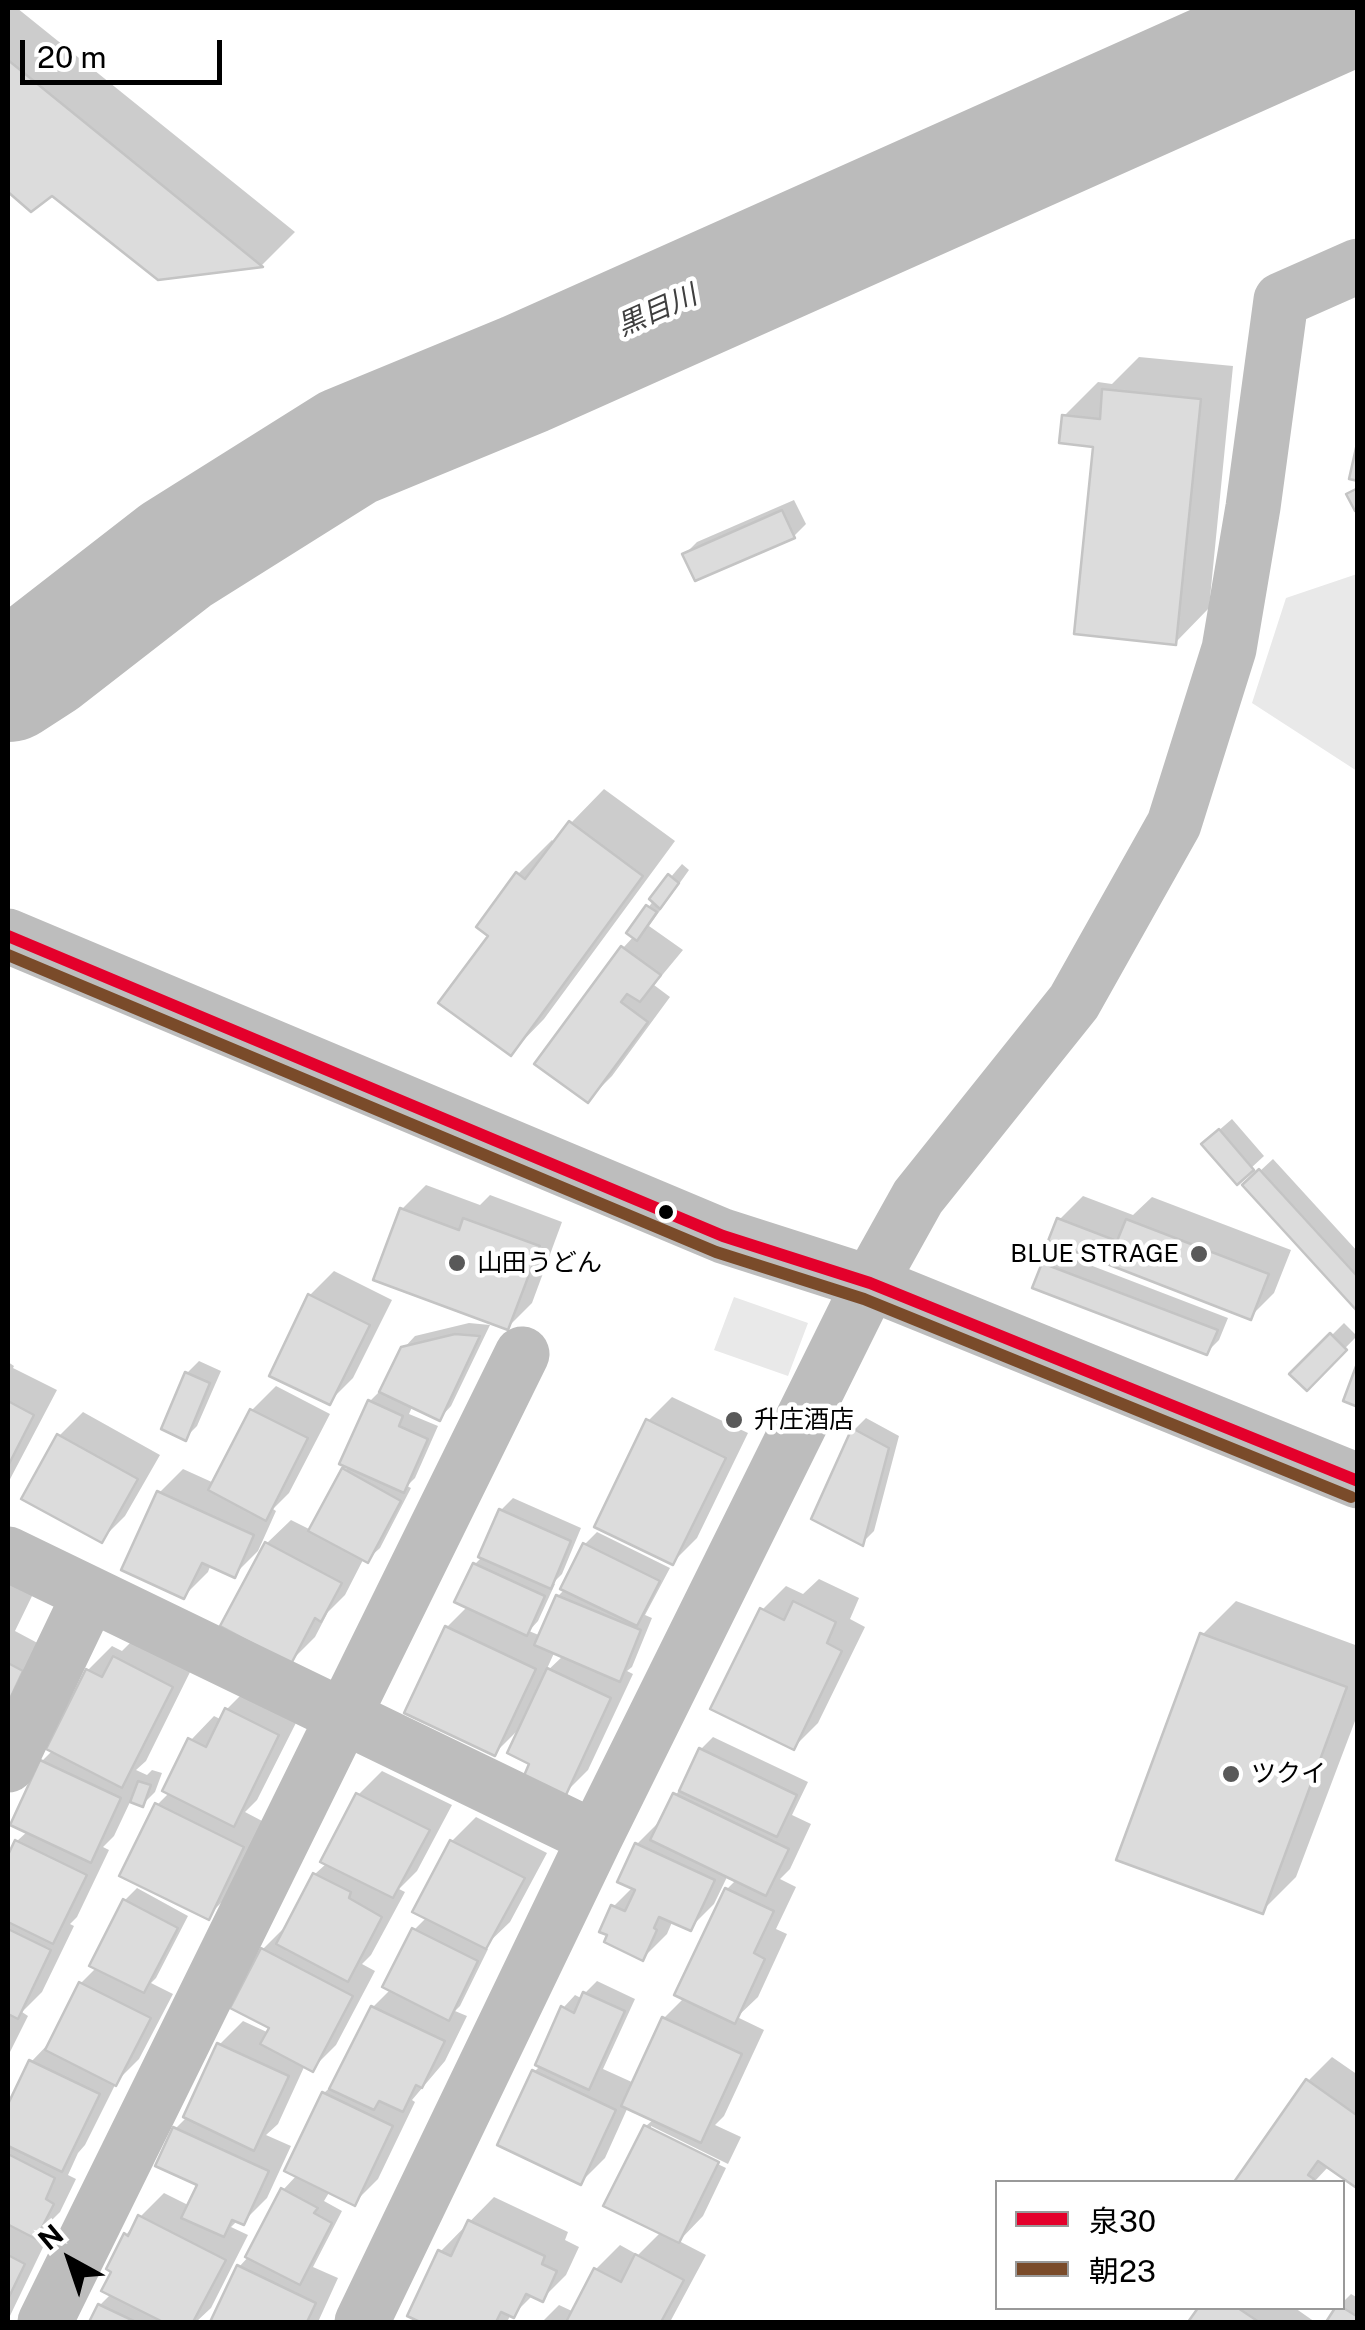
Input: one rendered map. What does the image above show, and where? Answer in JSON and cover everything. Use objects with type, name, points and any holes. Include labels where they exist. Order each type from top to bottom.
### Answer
[{"type":"street","points":[[362,2322],[595,1838],[870,1282],[918,1197],[1074,1002],[1174,824],[1229,649],[1281,300],[1358,266]]},
{"type":"street","points":[[8,936],[722,1236],[870,1282],[1358,1481]]},
{"type":"street","points":[[44,2322],[522,1354]]},
{"type":"street","points":[[8,1554],[595,1838]]},
{"type":"street","points":[[8,1765],[90,1594]]},
{"type":"shaded area","points":[[1358,574],[1357,771],[1252,703],[1286,598]]},
{"type":"shaded area","points":[[734,1297],[808,1323],[788,1376],[714,1350]]},
{"type":"building","points":[[8,60],[263,267],[158,280],[52,196],[31,212],[8,192]]},
{"type":"building","points":[[1102,389],[1201,399],[1176,645],[1074,634],[1093,447],[1059,443],[1062,415],[1100,419]]},
{"type":"building","points":[[1358,439],[1358,481],[1349,479]]},
{"type":"building","points":[[1358,488],[1358,510],[1355,511],[1346,494]]},
{"type":"building","points":[[782,510],[795,538],[695,581],[682,554]]},
{"type":"building","points":[[569,821],[643,876],[511,1056],[438,1003],[488,936],[476,927],[516,872],[525,879]]},
{"type":"building","points":[[668,874],[679,883],[660,909],[649,899]]},
{"type":"building","points":[[646,905],[657,912],[637,941],[626,933]]},
{"type":"building","points":[[621,946],[661,975],[640,1002],[627,994],[621,1002],[648,1022],[588,1103],[534,1064]]},
{"type":"building","points":[[1219,1129],[1254,1170],[1237,1185],[1201,1144]]},
{"type":"building","points":[[1259,1169],[1358,1277],[1358,1312],[1242,1185]]},
{"type":"building","name":"山田うどん","points":[[400,1208],[459,1230],[463,1218],[540,1246],[508,1330],[373,1280]]},
{"type":"building","points":[[1057,1218],[1117,1241],[1126,1219],[1269,1274],[1251,1320],[1048,1241]]},
{"type":"building","points":[[1042,1263],[1218,1330],[1207,1355],[1032,1288]]},
{"type":"building","points":[[308,1294],[370,1325],[330,1405],[269,1376]]},
{"type":"building","points":[[1330,1333],[1347,1350],[1307,1391],[1289,1374]]},
{"type":"building","points":[[455,1334],[480,1336],[440,1421],[379,1392],[401,1347]]},
{"type":"building","points":[[1358,1361],[1358,1407],[1343,1401]]},
{"type":"building","points":[[185,1372],[210,1383],[186,1441],[161,1429]]},
{"type":"building","points":[[368,1400],[403,1416],[399,1426],[428,1439],[404,1493],[339,1464]]},
{"type":"building","points":[[8,1401],[34,1415],[8,1466]]},
{"type":"building","points":[[250,1409],[308,1438],[266,1521],[208,1490]]},
{"type":"building","points":[[646,1419],[726,1458],[673,1565],[594,1527]]},
{"type":"building","points":[[852,1428],[889,1448],[863,1546],[811,1519]]},
{"type":"building","points":[[57,1434],[138,1479],[102,1543],[21,1499]]},
{"type":"building","points":[[342,1468],[401,1501],[368,1563],[308,1531]]},
{"type":"building","points":[[157,1491],[254,1535],[235,1578],[202,1563],[184,1599],[121,1570]]},
{"type":"building","points":[[499,1509],[571,1541],[551,1589],[478,1557]]},
{"type":"building","points":[[265,1542],[342,1583],[321,1622],[315,1618],[291,1664],[220,1626]]},
{"type":"building","points":[[583,1543],[660,1581],[637,1626],[560,1589]]},
{"type":"building","points":[[473,1563],[545,1596],[527,1636],[454,1602]]},
{"type":"building","points":[[556,1595],[641,1630],[620,1682],[534,1645]]},
{"type":"building","points":[[793,1601],[836,1622],[827,1643],[842,1651],[794,1750],[710,1709],[760,1608],[784,1620]]},
{"type":"building","points":[[445,1626],[536,1669],[495,1756],[404,1713]]},
{"type":"building","name":"ツクイ","points":[[1200,1633],[1347,1687],[1263,1914],[1116,1860]]},
{"type":"building","points":[[113,1656],[173,1687],[122,1788],[46,1749],[86,1669],[102,1677]]},
{"type":"building","points":[[8,1663],[23,1671],[8,1703]]},
{"type":"building","points":[[547,1668],[611,1698],[565,1797],[523,1778],[529,1764],[507,1753]]},
{"type":"building","points":[[225,1708],[279,1735],[234,1827],[162,1791],[188,1738],[206,1747]]},
{"type":"building","points":[[699,1748],[797,1795],[777,1837],[679,1791]]},
{"type":"building","points":[[40,1760],[121,1798],[91,1863],[10,1825]]},
{"type":"building","points":[[138,1781],[151,1785],[143,1807],[130,1802]]},
{"type":"building","points":[[356,1793],[430,1830],[393,1898],[320,1862]]},
{"type":"building","points":[[673,1793],[789,1849],[766,1896],[650,1840]]},
{"type":"building","points":[[155,1803],[244,1847],[209,1920],[119,1876]]},
{"type":"building","points":[[15,1840],[87,1875],[53,1944],[8,1922],[8,1855]]},
{"type":"building","points":[[450,1840],[525,1878],[486,1949],[412,1912]]},
{"type":"building","points":[[635,1843],[715,1880],[691,1931],[659,1917],[643,1961],[604,1942],[607,1935],[599,1932],[611,1905],[625,1911],[635,1890],[617,1882]]},
{"type":"building","points":[[313,1873],[351,1892],[349,1898],[382,1917],[348,1982],[276,1944]]},
{"type":"building","points":[[725,1888],[774,1911],[754,1953],[765,1959],[735,2024],[674,1995]]},
{"type":"building","points":[[123,1899],[178,1928],[144,1993],[89,1966]]},
{"type":"building","points":[[412,1928],[478,1961],[449,2021],[382,1987]]},
{"type":"building","points":[[8,1929],[51,1950],[18,2019],[8,2014]]},
{"type":"building","points":[[261,1948],[353,1996],[313,2072],[260,2044],[269,2028],[230,2008]]},
{"type":"building","points":[[79,1982],[151,2018],[116,2086],[45,2050]]},
{"type":"building","points":[[583,1992],[625,2011],[589,2090],[535,2065],[561,2006],[574,2013]]},
{"type":"building","points":[[371,2006],[445,2041],[422,2088],[416,2085],[403,2112],[379,2101],[374,2110],[329,2089]]},
{"type":"building","points":[[662,2017],[742,2054],[701,2143],[621,2106]]},
{"type":"building","points":[[217,2043],[289,2076],[254,2151],[183,2117]]},
{"type":"building","points":[[29,2060],[100,2094],[62,2172],[8,2146],[8,2104]]},
{"type":"building","points":[[532,2070],[616,2110],[581,2185],[497,2145]]},
{"type":"building","points":[[1306,2079],[1358,2116],[1358,2189],[1318,2161],[1308,2175],[1313,2180],[1235,2180]]},
{"type":"building","points":[[322,2092],[393,2126],[355,2206],[284,2171]]},
{"type":"building","points":[[644,2125],[719,2162],[679,2243],[603,2206]]},
{"type":"building","points":[[173,2127],[269,2171],[244,2225],[232,2220],[224,2237],[181,2218],[197,2185],[155,2166]]},
{"type":"building","points":[[8,2154],[55,2178],[46,2199],[54,2204],[36,2239],[9,2225],[8,2229]]},
{"type":"building","points":[[281,2188],[318,2208],[314,2213],[332,2223],[300,2285],[245,2257]]},
{"type":"building","points":[[138,2215],[226,2260],[193,2322],[163,2322],[101,2291],[111,2272],[106,2269]]},
{"type":"building","points":[[468,2220],[545,2256],[542,2264],[557,2271],[543,2302],[526,2294],[514,2318],[501,2312],[496,2322],[420,2322],[407,2316],[438,2250],[451,2256]]},
{"type":"building","points":[[635,2254],[684,2280],[661,2322],[566,2322],[594,2268],[621,2282]]},
{"type":"building","points":[[8,2255],[25,2264],[8,2299]]},
{"type":"building","points":[[237,2265],[316,2303],[307,2322],[210,2322]]},
{"type":"building","points":[[98,2304],[136,2322],[89,2322]]},
{"type":"building","points":[[1345,2309],[1358,2317],[1358,2322],[1326,2322],[1334,2310]]},
{"type":"building","points":[[1197,2310],[1241,2310],[1259,2322],[1188,2322]]},
{"type":"waterway","name":"黒目川","points":[[8,681],[176,555],[348,447],[525,374],[1344,8]]},
{"type":"transit line","name":"泉30","points":[[8,936],[723,1236],[870,1283],[1358,1481]]},
{"type":"transit line","name":"朝23","points":[[8,955],[716,1252],[864,1299],[1351,1497]]},
{"type":"place","name":"BLUE STRAGE","points":[[1199,1254]]},
{"type":"place","name":"山田うどん","points":[[457,1263]]},
{"type":"place","name":"升庄酒店","points":[[734,1420]]},
{"type":"place","name":"ツクイ","points":[[1231,1774]]}]
